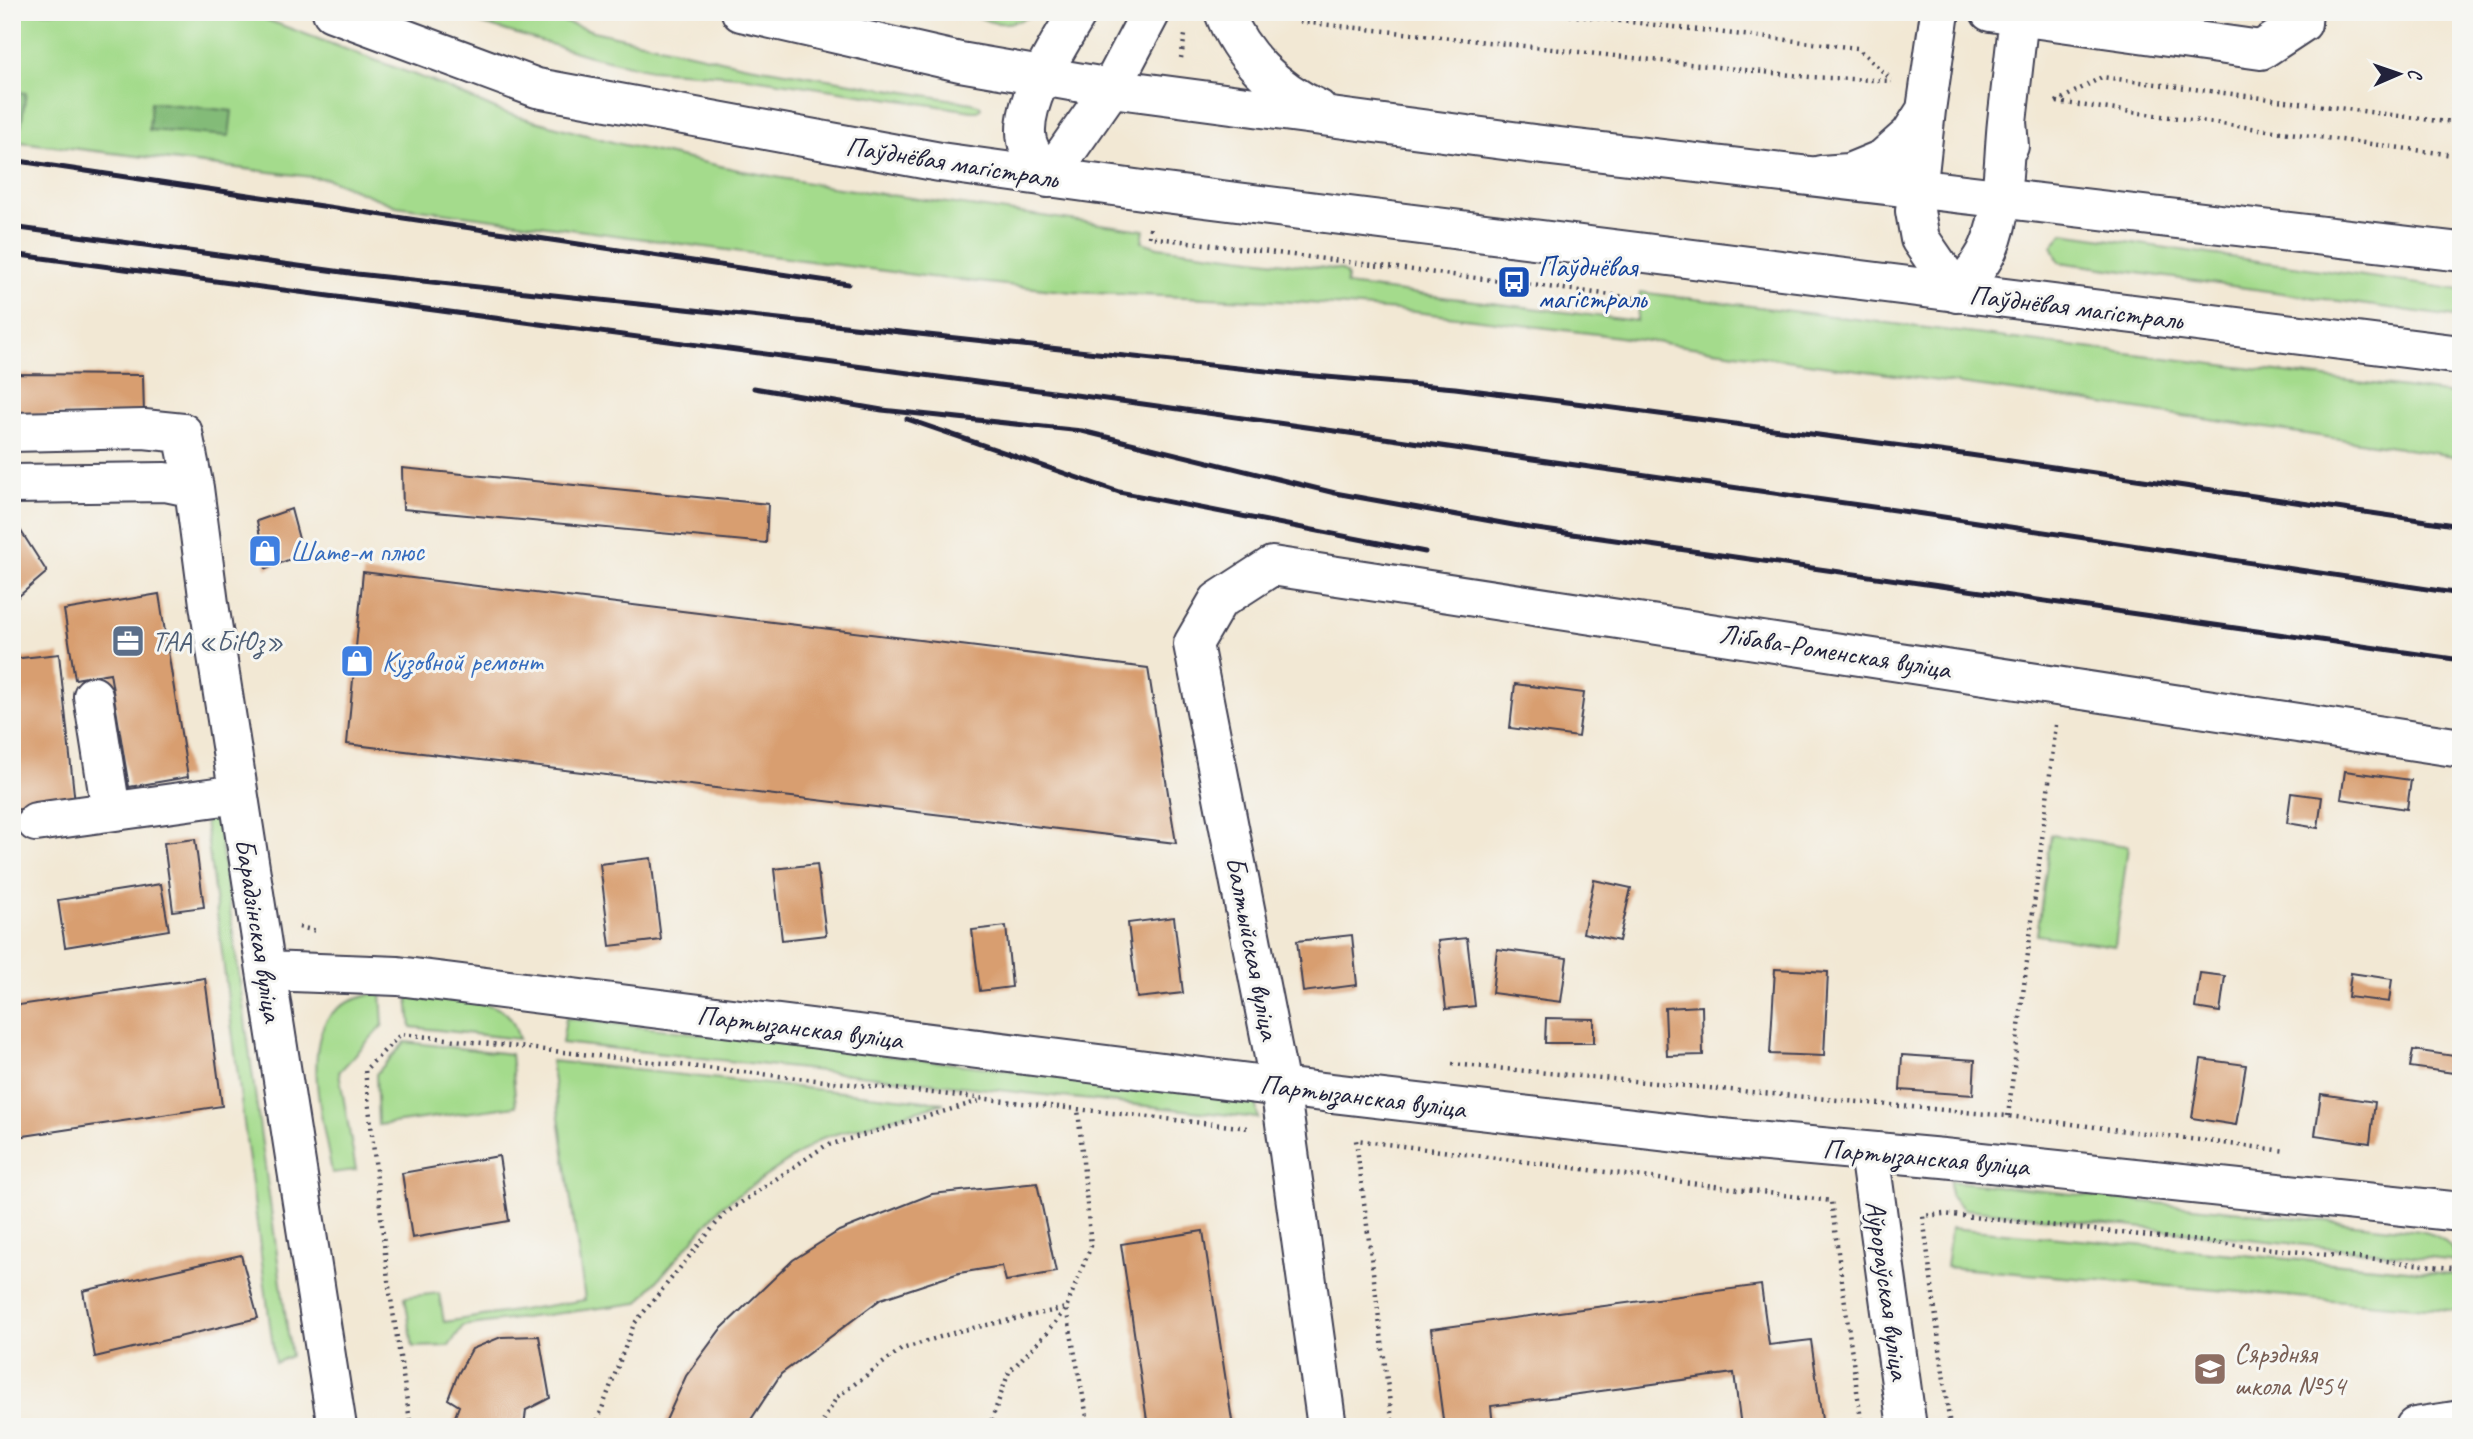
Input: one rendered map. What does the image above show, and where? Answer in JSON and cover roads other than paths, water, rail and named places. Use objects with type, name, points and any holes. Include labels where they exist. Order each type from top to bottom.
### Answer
[{"type":"street","name":"Паўднёвая магістраль","points":[[332,12],[537,88],[940,162],[1048,178],[2461,355]]},
{"type":"street","points":[[741,12],[960,62],[1111,88],[1807,176],[2461,252]]},
{"type":"street","points":[[1078,12],[1041,76],[1026,123],[1028,142],[1048,178],[1111,88],[1151,12]]},
{"type":"street","points":[[1224,12],[1241,46],[1283,90],[1319,109],[1349,120]]},
{"type":"street","points":[[1940,12],[1915,211],[1920,239],[1957,293],[1989,248],[1998,216],[2007,122]]},
{"type":"street","points":[[2086,209],[2028,186],[2010,153],[2004,14],[2261,50],[2302,23],[2303,12]]},
{"type":"street","points":[[1807,176],[1849,173],[1883,159],[1910,135],[1926,110]]},
{"type":"street","name":"Барадзінская вуліца","points":[[12,432],[144,429],[183,433],[194,488],[238,794],[337,1427]]},
{"type":"street","points":[[12,484],[165,482],[194,488]]},
{"type":"street","name":"Лібава-Роменская вуліца","points":[[1218,601],[1272,566],[2461,748]]},
{"type":"street","name":"Балтыйская вуліца","points":[[1218,601],[1193,644],[1280,1087],[1327,1427]]},
{"type":"street","points":[[93,695],[111,811]]},
{"type":"street","points":[[36,822],[238,794]]},
{"type":"street","name":"Партызанская вуліца","points":[[266,971],[411,978],[1280,1087],[1711,1137],[1943,1158],[2461,1212]]},
{"type":"street","name":"Аўрораўская вуліца","points":[[1869,1152],[1907,1427]]},
{"type":"street","points":[[2415,1427],[2461,1420]]},
{"type":"railway","points":[[12,160],[848,284]]},
{"type":"railway","points":[[12,227],[357,274],[1303,375],[1455,388],[1970,455],[2461,526]]},
{"type":"railway","points":[[12,254],[1143,404],[1930,515],[2461,594]]},
{"type":"railway","points":[[754,388],[882,410],[1082,431],[1335,493],[1530,528],[2461,660]]},
{"type":"railway","points":[[907,419],[1119,492],[1425,552]]},
{"type":"place","name":"Паўднёвая магістраль","points":[[1514,282]]},
{"type":"place","name":"Шате-м плюс","points":[[265,551]]},
{"type":"place","name":"ТАА «БіЮз»","points":[[128,641]]},
{"type":"place","name":"Кузовной ремонт","points":[[357,661]]},
{"type":"place","name":"Сярэдняя школа №54","points":[[2210,1369]]}]
